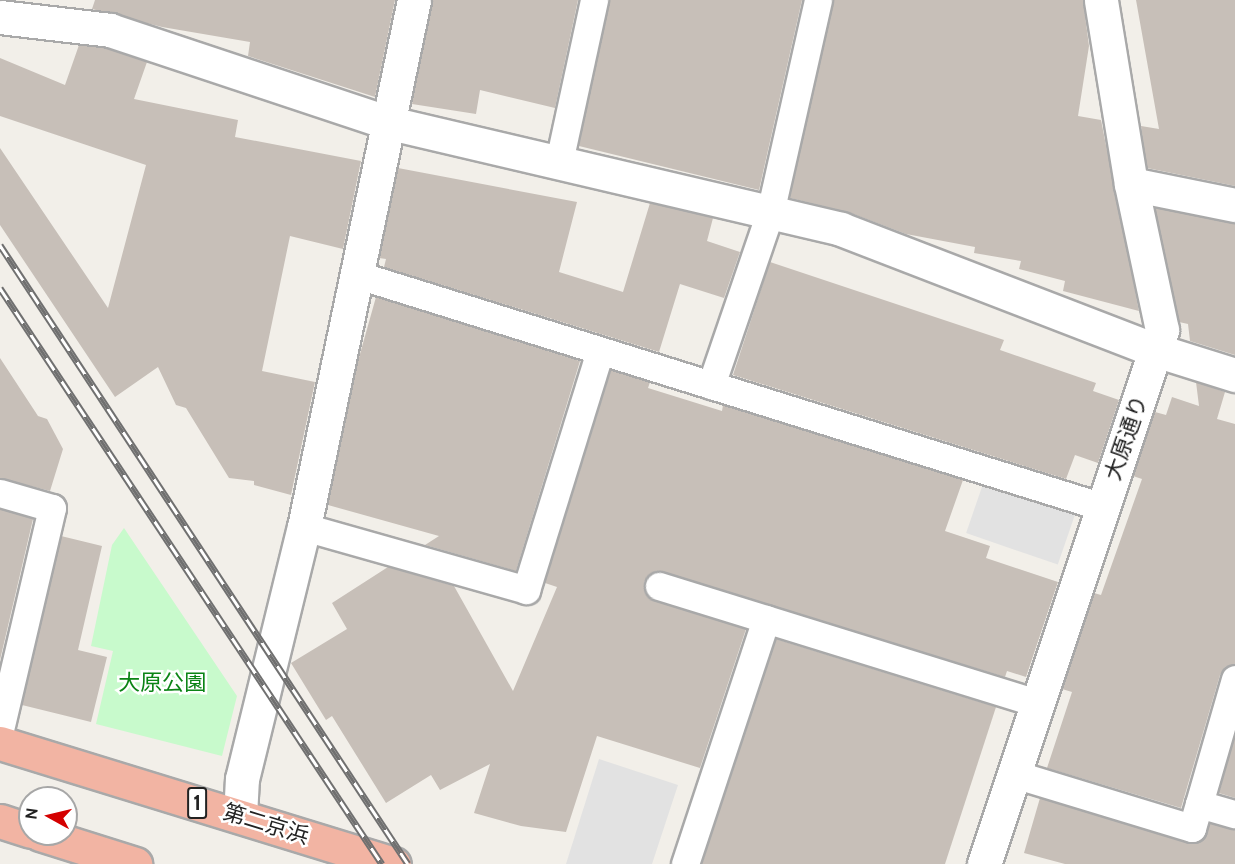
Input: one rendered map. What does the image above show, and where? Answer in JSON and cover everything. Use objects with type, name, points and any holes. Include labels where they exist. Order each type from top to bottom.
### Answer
[{"type":"highway","name":"第二京浜","points":[[0,743],[394,864]]},
{"type":"highway","points":[[0,821],[18,827]]},
{"type":"highway","points":[[78,846],[135,864]]},
{"type":"street","points":[[240,816],[242,779],[304,527],[414,0]]},
{"type":"street","name":"大原通り","points":[[984,864],[1162,330],[1131,184],[1101,0]]},
{"type":"street","points":[[0,17],[110,30],[390,123],[841,229],[1155,350],[1235,375]]},
{"type":"street","points":[[1131,184],[1235,205]]},
{"type":"lane","points":[[559,162],[594,0]]},
{"type":"lane","points":[[711,385],[770,213],[818,0]]},
{"type":"lane","points":[[358,275],[1103,507]]},
{"type":"lane","points":[[304,527],[526,590],[600,351]]},
{"type":"lane","points":[[0,493],[52,508],[0,729]]},
{"type":"lane","points":[[659,586],[1038,703]]},
{"type":"lane","points":[[685,864],[766,619]]},
{"type":"lane","points":[[1014,774],[1192,828],[1235,679]]},
{"type":"lane","points":[[1199,804],[1235,814]]},
{"type":"green space","name":"大原公園","points":[[124,528],[237,696],[222,756],[96,724],[113,651],[91,646],[112,545]]},
{"type":"shaded area","points":[[984,481],[1076,513],[1058,565],[966,533]]},
{"type":"shaded area","points":[[599,759],[678,785],[652,864],[566,864]]},
{"type":"building","points":[[95,0],[395,0],[375,97],[248,56],[250,42],[162,27],[92,9]]},
{"type":"building","points":[[432,0],[578,0],[555,108],[480,90],[476,114],[412,104]]},
{"type":"building","points":[[609,0],[802,0],[759,190],[579,146]]},
{"type":"building","points":[[833,0],[1083,0],[1089,46],[1078,116],[1101,120],[1139,311],[1063,291],[1065,281],[1019,269],[1021,261],[974,253],[975,247],[906,234],[848,212],[790,198]]},
{"type":"building","points":[[1136,0],[1235,0],[1235,186],[1147,168],[1141,126],[1159,129]]},
{"type":"building","points":[[79,45],[106,48],[147,62],[134,99],[238,120],[235,137],[361,161],[343,249],[290,236],[262,371],[315,382],[291,495],[254,485],[254,481],[229,478],[186,408],[176,405],[158,367],[115,397],[0,225],[0,148],[108,308],[146,165],[0,116],[0,58],[65,85]]},
{"type":"building","points":[[398,168],[577,202],[559,272],[623,292],[650,203],[713,218],[707,241],[740,252],[724,298],[680,284],[659,352],[384,267],[386,259],[379,258]]},
{"type":"building","points":[[1155,208],[1235,223],[1235,355],[1190,341],[1188,324],[1179,322]]},
{"type":"building","points":[[770,262],[1004,340],[1000,350],[1096,383],[1093,391],[1119,400],[1098,463],[1075,455],[1066,479],[733,375]]},
{"type":"building","points":[[376,297],[580,361],[516,571],[425,545],[439,536],[328,505],[358,361]]},
{"type":"building","points":[[0,358],[38,416],[47,419],[63,449],[50,491],[0,478]]},
{"type":"building","points":[[611,370],[650,382],[648,388],[722,411],[723,405],[963,480],[945,531],[990,546],[986,558],[1058,582],[1026,677],[1007,671],[1005,677],[656,571],[644,582],[648,597],[746,629],[700,768],[597,736],[566,832],[521,826],[474,813],[490,764],[440,790],[431,775],[386,803],[332,716],[326,720],[291,663],[347,629],[332,603],[388,567],[454,586],[513,691],[557,587],[545,583]]},
{"type":"building","points":[[1196,382],[1225,392],[1217,419],[1235,424],[1235,664],[1225,667],[1220,675],[1181,808],[1047,768],[1072,692],[1062,689],[1094,593],[1101,595],[1142,479],[1133,476],[1155,412],[1166,415],[1172,397],[1199,406]]},
{"type":"building","points":[[0,509],[33,519],[0,660]]},
{"type":"building","points":[[61,536],[102,546],[78,650],[107,657],[91,722],[22,705]]},
{"type":"building","points":[[776,639],[996,707],[945,864],[702,864]]},
{"type":"building","points":[[1235,736],[1235,798],[1219,793]]},
{"type":"building","points":[[1040,798],[1187,843],[1202,840],[1210,823],[1235,829],[1235,864],[1065,864],[1024,853]]},
{"type":"railway","points":[[0,245],[408,864]]},
{"type":"railway","points":[[0,288],[382,864]]}]
